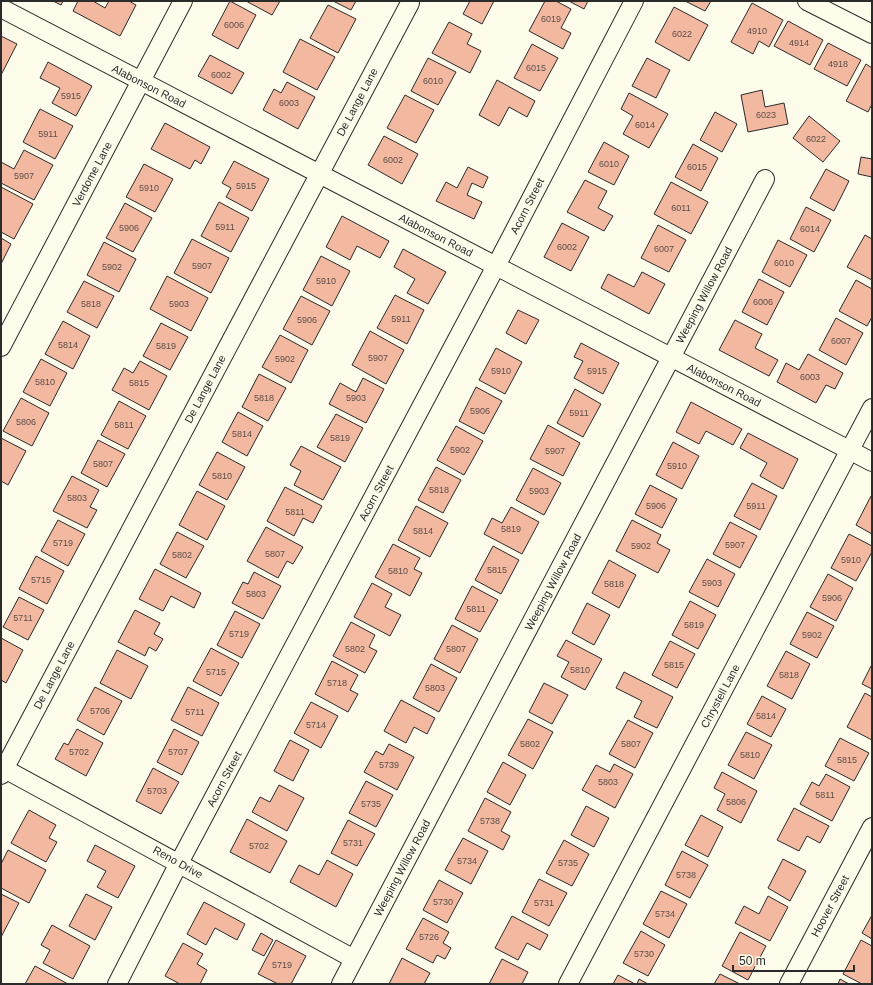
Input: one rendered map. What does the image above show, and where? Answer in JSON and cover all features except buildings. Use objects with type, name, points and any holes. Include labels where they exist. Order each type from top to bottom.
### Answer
[{"type":"street","name":"Verdome Lane","points":[[1,346],[183,1]]},
{"type":"street","name":"Acorn Street","points":[[117,984],[496,266],[634,1]]},
{"type":"street","points":[[807,1],[872,34]]},
{"type":"street","name":"De Lange Lane","points":[[2,770],[410,3]]},
{"type":"street","name":"Alabonson Road","points":[[1,8],[872,462]]},
{"type":"street","name":"Weeping Willow Road","points":[[341,984],[765,179]]},
{"type":"street","name":"Chrystell Lane","points":[[568,984],[872,408]]},
{"type":"street","name":"Reno Drive","points":[[2,770],[180,863],[354,959]]},
{"type":"street","name":"Hoover Street","points":[[789,984],[872,827]]}]
